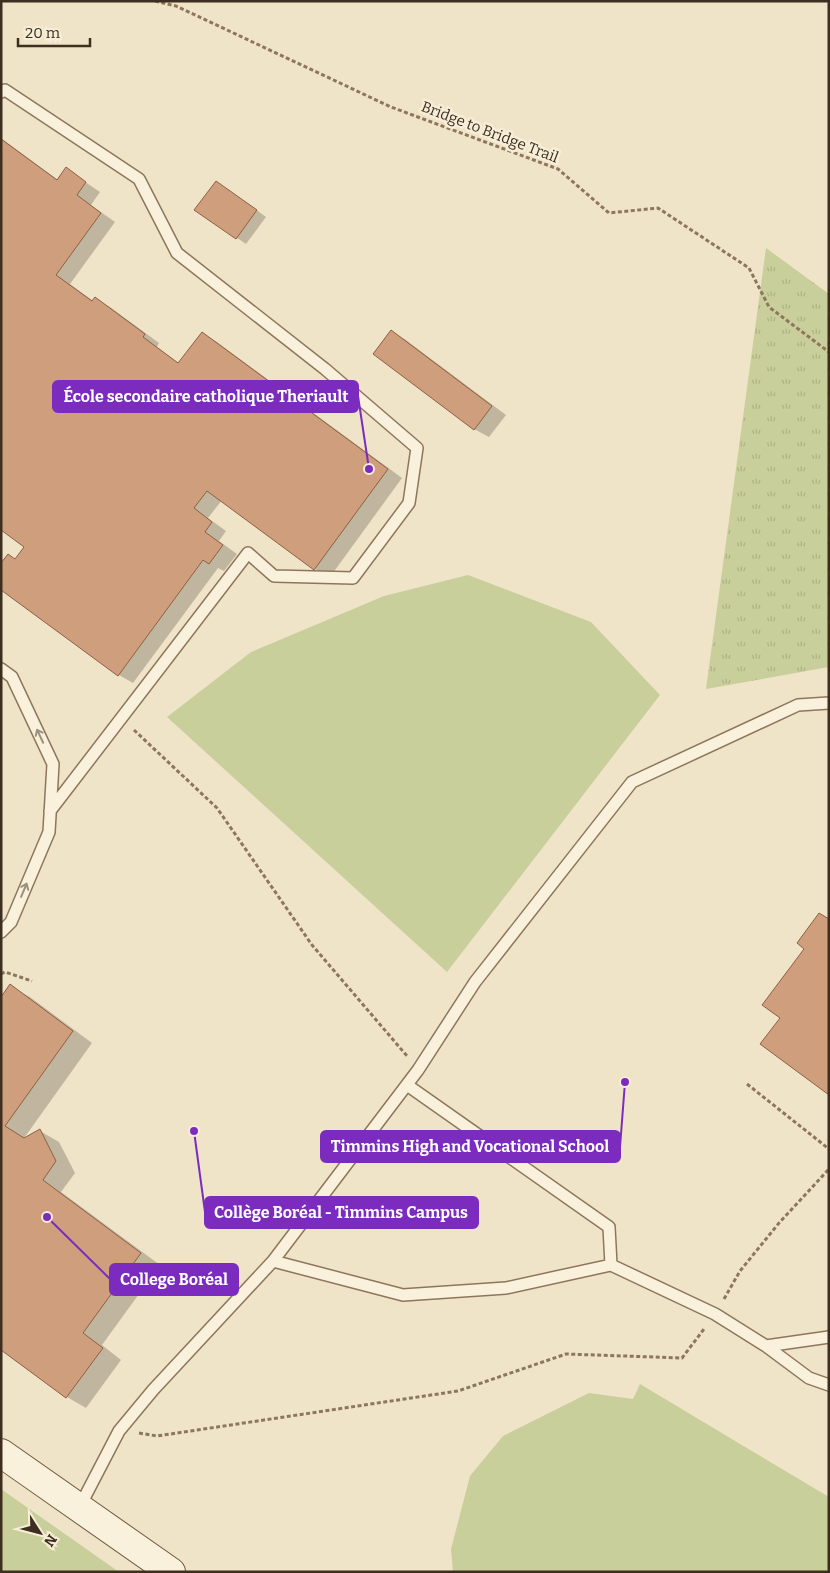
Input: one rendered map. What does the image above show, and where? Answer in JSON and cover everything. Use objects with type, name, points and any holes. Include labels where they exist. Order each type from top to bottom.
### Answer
[{"type":"main road","points":[[1,1453],[171,1572]]},
{"type":"lane","points":[[1,92],[5,90],[139,179],[177,253],[325,369],[417,448],[409,503],[353,578],[274,576],[248,553],[50,811]]},
{"type":"lane","points":[[1,669],[12,676],[53,764],[49,832],[11,922],[1,932]]},
{"type":"lane","points":[[79,1508],[119,1431],[152,1390],[273,1261],[418,1070],[475,982],[632,782],[798,705],[829,703]]},
{"type":"lane","points":[[407,1085],[609,1226],[611,1265]]},
{"type":"lane","points":[[273,1261],[403,1295],[506,1288],[611,1265],[715,1314],[766,1346],[809,1378],[829,1386]]},
{"type":"lane","points":[[766,1346],[829,1337]]},
{"type":"path","name":"Bridge to Bridge Trail","points":[[155,1],[176,6],[391,107],[558,169],[609,213],[658,208],[749,268],[768,307],[829,352]]},
{"type":"path","points":[[122,718],[217,808],[312,945],[418,1070]]},
{"type":"path","points":[[1,974],[5,972],[32,981]]},
{"type":"path","points":[[747,1084],[829,1149]]},
{"type":"path","points":[[119,1431],[158,1436],[458,1391],[566,1354],[682,1358],[715,1314],[740,1271],[779,1223],[829,1169]]},
{"type":"green space","points":[[766,248],[829,294],[829,667],[706,689]]},
{"type":"green space","points":[[468,575],[591,622],[660,695],[447,972],[167,717],[251,652],[384,596]]},
{"type":"green space","points":[[640,1384],[829,1497],[829,1572],[453,1572],[451,1549],[470,1476],[503,1436],[589,1393],[633,1399]]},
{"type":"green space","points":[[1,1489],[119,1572],[1,1572]]},
{"type":"building","points":[[1,139],[57,180],[66,167],[86,182],[77,195],[101,213],[56,275],[92,301],[95,297],[145,334],[143,337],[178,363],[202,332],[388,469],[314,570],[207,491],[194,508],[212,522],[205,532],[223,545],[209,564],[203,560],[118,676],[1,590],[1,563],[8,554],[15,559],[24,547],[1,530]]},
{"type":"building","points":[[216,181],[257,210],[236,239],[194,210]]},
{"type":"building","points":[[391,330],[492,406],[474,430],[373,354]]},
{"type":"building","points":[[819,913],[829,919],[829,1095],[760,1044],[780,1018],[762,1005],[804,949],[797,943]]},
{"type":"building","points":[[10,984],[73,1031],[5,1126],[24,1138],[40,1129],[56,1161],[43,1180],[141,1253],[83,1333],[103,1348],[66,1398],[1,1350],[1,997]]},
{"type":"place","name":"École secondaire catholique Theriault","points":[[369,469]]},
{"type":"place","name":"Timmins High and Vocational School","points":[[625,1082]]},
{"type":"place","name":"Collège Boréal - Timmins Campus","points":[[194,1131]]},
{"type":"place","name":"College Boréal","points":[[47,1217]]}]
